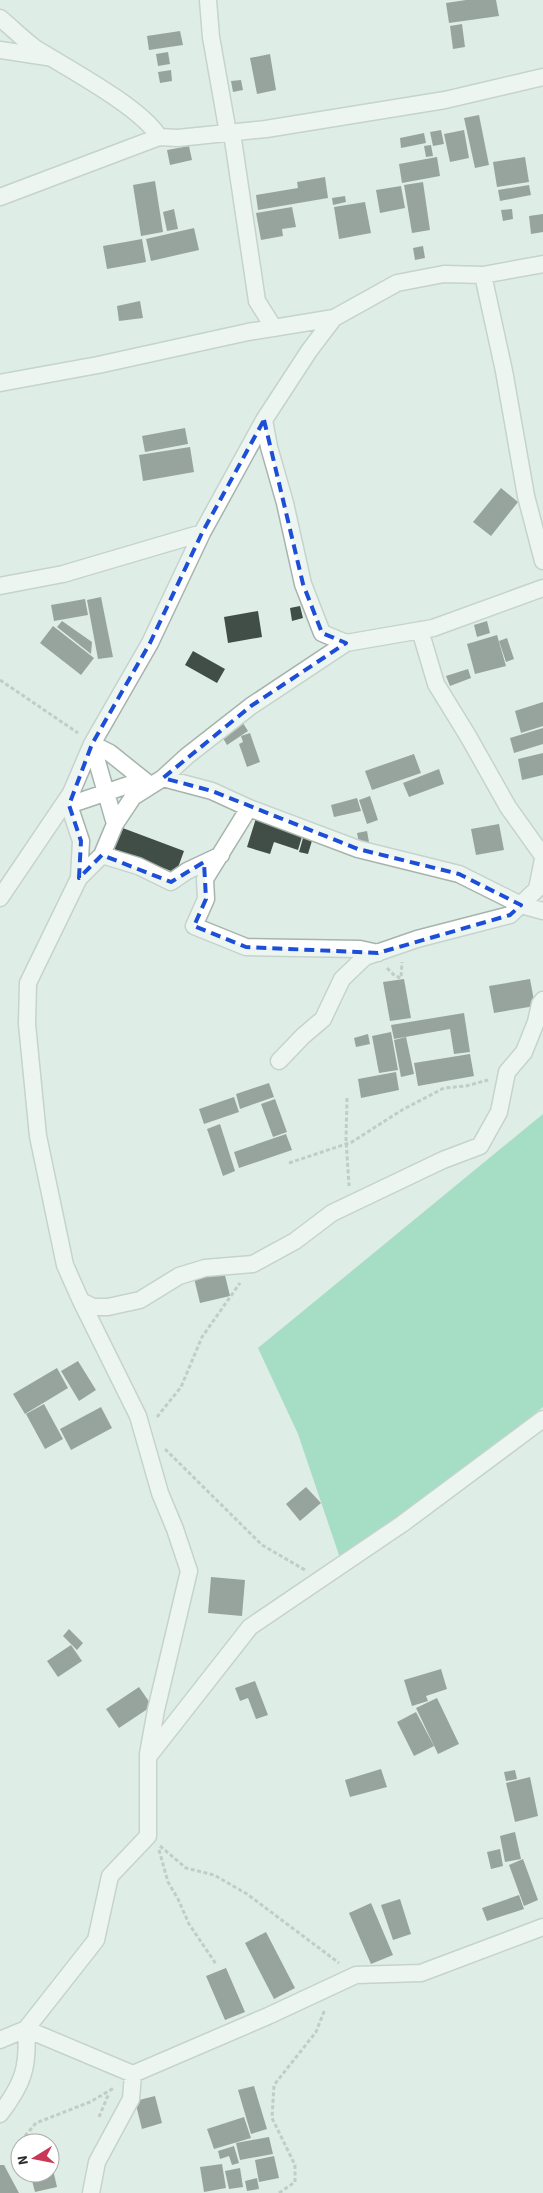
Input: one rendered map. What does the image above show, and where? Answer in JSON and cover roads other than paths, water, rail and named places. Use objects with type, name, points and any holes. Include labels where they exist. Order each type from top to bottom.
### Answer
[{"type":"street","points":[[208,0],[210,37],[230,133],[258,301],[274,328]]},
{"type":"street","points":[[0,18],[33,46],[120,101],[154,129],[159,137]]},
{"type":"street","points":[[0,50],[51,58]]},
{"type":"street","points":[[0,197],[159,137],[178,138],[266,129],[444,100],[543,77]]},
{"type":"street","points":[[0,383],[98,366],[238,334],[334,318],[397,283],[444,274],[483,275],[543,264]]},
{"type":"street","points":[[483,275],[504,370],[526,496],[543,561]]},
{"type":"street","points":[[238,334],[253,321],[258,301]]},
{"type":"street","points":[[0,898],[70,799],[92,744],[150,643],[202,533],[264,420],[309,351],[334,318]]},
{"type":"street","points":[[264,420],[268,447],[285,503],[303,584],[322,633],[346,643]]},
{"type":"street","points":[[0,586],[63,574],[202,533]]},
{"type":"street","points":[[0,2040],[26,2029],[96,1940],[110,1876],[148,1836],[148,1757],[156,1710],[190,1571],[160,1493],[138,1416],[65,1265],[38,1136],[27,1024],[28,983],[79,878],[102,855],[115,824],[133,797],[157,782],[251,706],[346,643],[433,628],[543,588]]},
{"type":"street","points":[[279,1061],[323,1018],[342,979],[366,957],[418,939],[510,915],[537,889],[543,857],[508,807],[436,684],[420,630]]},
{"type":"street","points":[[92,744],[157,782]]},
{"type":"street","points":[[92,744],[115,824]]},
{"type":"street","points":[[70,799],[106,792],[131,784],[157,782],[212,791],[249,808],[358,849],[459,874],[521,905],[543,920]]},
{"type":"street","points":[[70,799],[81,841],[79,878]]},
{"type":"street","points":[[249,808],[205,878],[206,899],[194,926],[246,947],[352,949],[378,953]]},
{"type":"street","points":[[102,855],[138,866],[171,882],[186,871],[220,855]]},
{"type":"street","points":[[521,905],[543,910]]},
{"type":"street","points":[[81,1301],[93,1307],[108,1307],[140,1300],[179,1276],[205,1268],[253,1264],[295,1241],[332,1213],[443,1160],[480,1146],[500,1112],[507,1072],[524,1052],[543,1000]]},
{"type":"street","points":[[148,1757],[250,1627],[402,1524],[543,1419]]},
{"type":"street","points":[[26,2029],[133,2074],[268,2016],[356,1975],[421,1973],[543,1926]]},
{"type":"street","points":[[0,2114],[22,2081],[28,2051],[26,2029]]},
{"type":"street","points":[[91,2193],[97,2162],[131,2099],[133,2074]]}]
